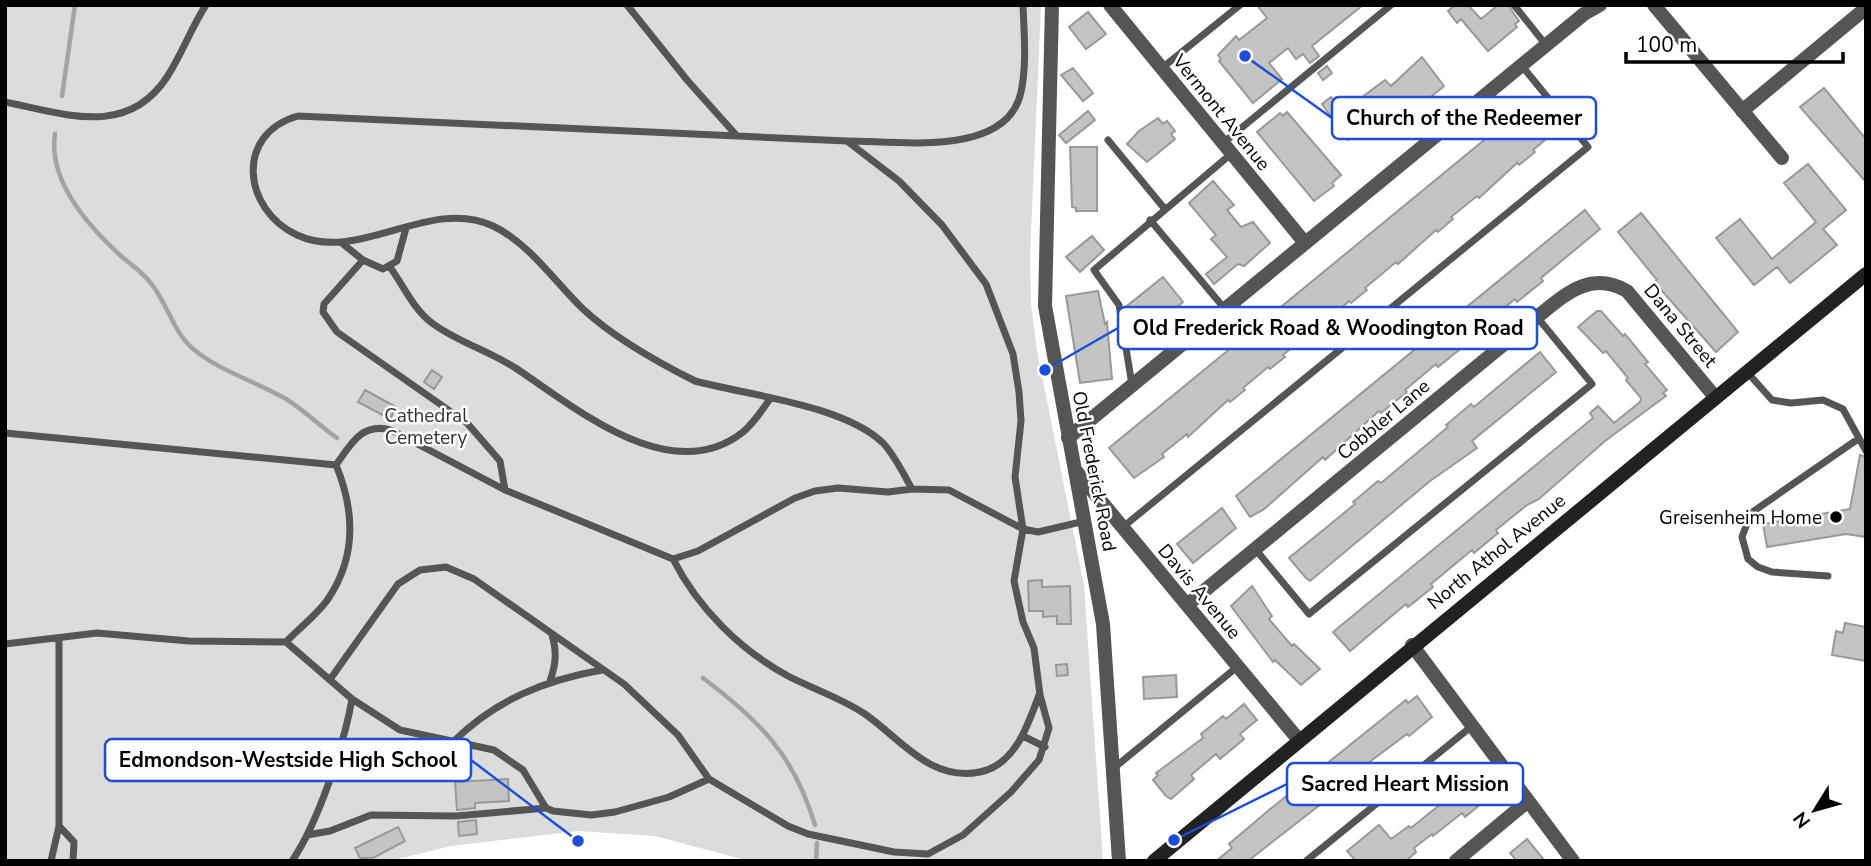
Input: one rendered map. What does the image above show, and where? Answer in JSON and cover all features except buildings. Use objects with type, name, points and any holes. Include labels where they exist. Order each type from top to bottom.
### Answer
[{"type":"street","name":"Old Frederick Road","points":[[1052,5],[1045,306],[1103,624],[1119,861]]},
{"type":"street","name":"Vermont Avenue","points":[[1110,5],[1305,243]]},
{"type":"street","points":[[1068,438],[1521,65],[1600,5]]},
{"type":"street","points":[[1654,5],[1782,158]]},
{"type":"street","points":[[1742,111],[1866,8]]},
{"type":"street","name":"North Athol Avenue","points":[[1154,861],[1412,645],[1866,274]]},
{"type":"street","name":"Cobbler Lane","points":[[1187,605],[1570,291],[1583,285],[1612,283]]},
{"type":"street","name":"Dana Street","points":[[1612,283],[1638,301],[1715,397]]},
{"type":"street","name":"Davis Avenue","points":[[1073,468],[1298,739]]},
{"type":"street","points":[[1412,645],[1573,861]]},
{"type":"street","points":[[1456,861],[1528,801]]},
{"type":"lane","points":[[5,102],[78,117],[126,114],[153,96],[168,75],[206,5]]},
{"type":"lane","points":[[627,5],[687,80],[737,136]]},
{"type":"lane","points":[[912,488],[894,458],[867,430],[844,418],[695,382],[675,372],[586,311],[521,247],[497,228],[463,218],[440,219],[343,244],[296,235],[267,212],[257,196],[252,177],[260,142],[283,120],[298,116],[847,141],[966,139],[988,133],[1004,123],[1021,93],[1023,5]]},
{"type":"lane","points":[[1162,69],[1240,5]]},
{"type":"lane","points":[[1132,385],[1119,305],[1094,270],[1227,148],[1391,5]]},
{"type":"lane","points":[[1514,5],[1546,45]]},
{"type":"lane","points":[[1123,528],[1588,147],[1521,65]]},
{"type":"lane","points":[[1108,140],[1164,208]]},
{"type":"lane","points":[[331,678],[398,583],[420,570],[446,567],[459,571],[624,684],[678,735],[709,779],[788,826],[808,834],[917,855],[944,847],[963,835],[1011,792],[1039,761],[1049,727],[1040,695],[1034,648],[1023,622],[1014,581],[1023,528],[1015,477],[1021,421],[1013,354],[986,284],[942,225],[899,181],[847,141]]},
{"type":"lane","points":[[1150,220],[1225,309]]},
{"type":"lane","points":[[390,267],[401,253],[406,228]]},
{"type":"lane","points":[[343,244],[373,267],[390,267]]},
{"type":"lane","points":[[363,260],[324,304],[328,322],[337,332],[467,422],[500,461],[505,490]]},
{"type":"lane","points":[[390,267],[430,322],[514,367],[611,432],[641,444],[692,451],[728,442],[754,421],[770,399]]},
{"type":"lane","points":[[1256,550],[1309,614],[1592,384],[1537,317]]},
{"type":"lane","points":[[1746,372],[1772,400],[1791,403],[1823,400],[1843,409],[1866,451]]},
{"type":"lane","points":[[336,465],[355,438],[366,429],[379,426],[505,490],[673,559],[698,551],[770,510],[815,491],[838,488],[888,492],[912,488],[948,490],[1023,528],[1052,530],[1085,521]]},
{"type":"lane","points":[[5,433],[336,465]]},
{"type":"lane","points":[[1828,576],[1772,572],[1758,567],[1748,559],[1742,537],[1751,513],[1858,439]]},
{"type":"lane","points":[[286,642],[326,602],[345,566],[351,512],[348,494],[336,465]]},
{"type":"lane","points":[[673,559],[681,576],[729,635],[788,676],[864,714],[908,751],[948,773],[982,772],[998,764],[1023,736],[1040,695]]},
{"type":"lane","points":[[5,644],[126,633],[189,641],[286,642],[331,678],[352,699],[401,730],[475,743],[510,759],[533,782],[546,808]]},
{"type":"lane","points":[[550,681],[555,667],[556,648],[552,634]]},
{"type":"lane","points":[[51,861],[59,826],[59,638]]},
{"type":"lane","points":[[1113,769],[1238,666]]},
{"type":"lane","points":[[454,741],[488,712],[550,681],[602,670]]},
{"type":"lane","points":[[292,861],[307,835],[348,722],[352,699]]},
{"type":"lane","points":[[1306,861],[1472,726]]},
{"type":"lane","points":[[1023,736],[1045,747]]},
{"type":"lane","points":[[307,835],[330,831],[371,815],[456,816],[546,808],[566,814],[615,812],[669,797],[709,779]]},
{"type":"lane","points":[[59,826],[74,842],[73,861]]},
{"type":"green space","name":"Cathedral Cemetery","points":[[5,5],[1041,5],[1030,257],[1031,304],[1037,351],[1084,585],[1103,861],[749,861],[655,836],[578,831],[451,846],[390,861],[5,861]]},
{"type":"waterway","points":[[62,96],[75,5]]},
{"type":"waterway","points":[[55,134],[54,151],[58,168],[73,201],[96,231],[149,281],[185,341],[214,363],[286,399],[337,438]]},
{"type":"waterway","points":[[703,678],[742,709],[772,741],[797,779],[815,825]]},
{"type":"waterway","points":[[816,861],[817,843]]},
{"type":"place","name":"Church of the Redeemer","points":[[1245,56]]},
{"type":"place","name":"Old Frederick Road & Woodington Road","points":[[1045,370]]},
{"type":"place","name":"Greisenheim Home","points":[[1836,517]]},
{"type":"place","name":"Sacred Heart Mission","points":[[1174,840]]},
{"type":"place","name":"Edmondson-Westside High School","points":[[578,841]]}]
